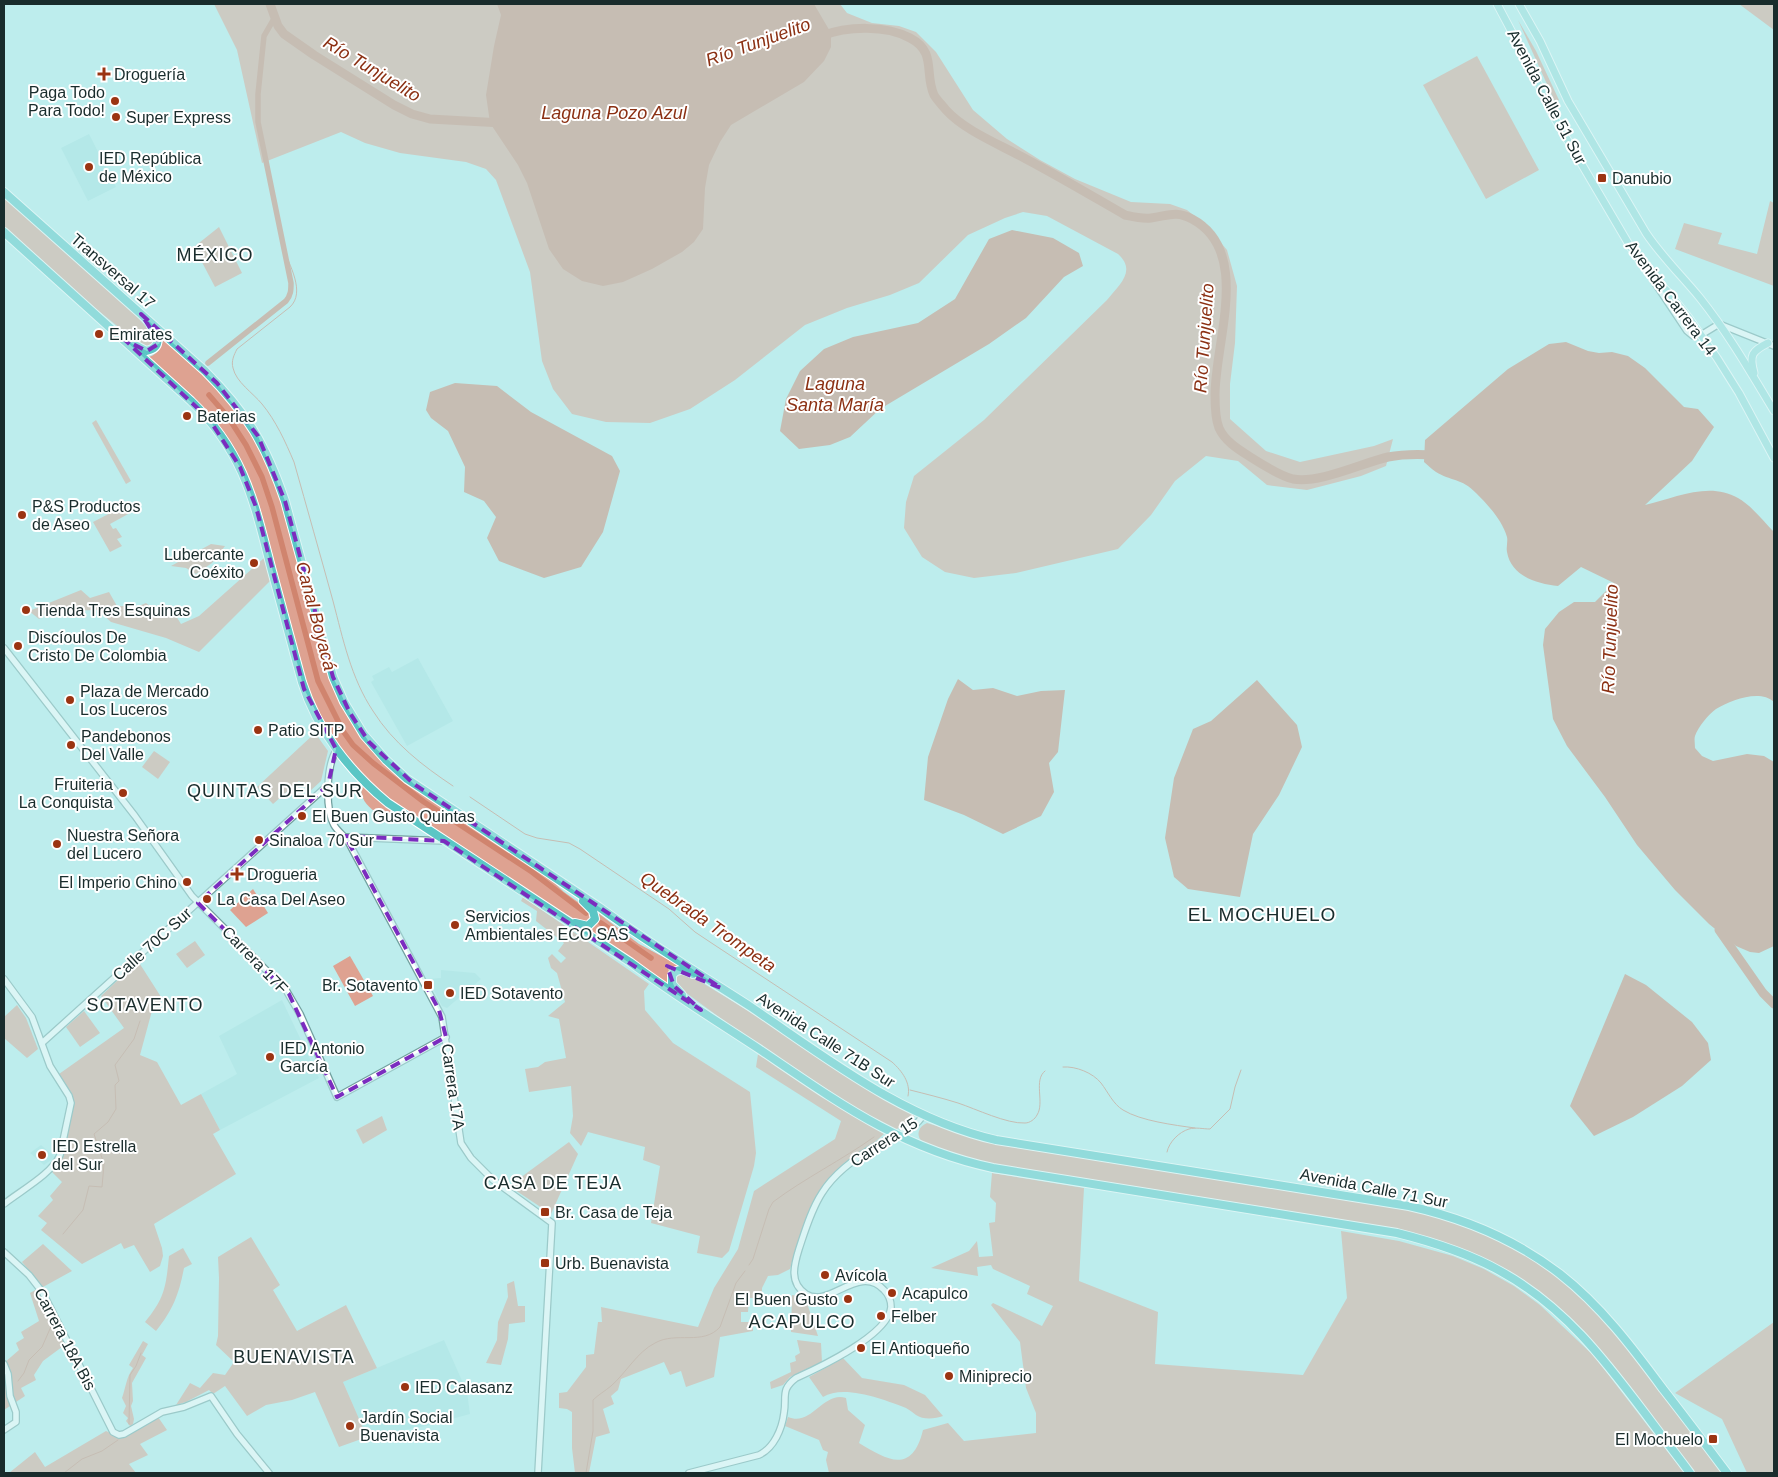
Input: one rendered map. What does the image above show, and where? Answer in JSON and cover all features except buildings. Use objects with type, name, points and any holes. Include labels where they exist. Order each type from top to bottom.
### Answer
[{"type":"highway","name":"Transversal 17","points":[[4,192],[205,371],[245,416],[264,447],[279,484],[329,664],[344,702],[364,735],[386,760],[407,779],[448,806]]},
{"type":"highway","points":[[4,232],[200,410],[222,436],[240,466],[253,497],[304,689],[313,710],[336,749],[374,791],[395,808],[861,1117],[895,1135],[954,1159],[993,1168],[1411,1236],[1462,1252],[1501,1271],[1543,1300],[1588,1340],[1690,1473]]},
{"type":"highway","points":[[125,340],[146,351],[158,344],[157,335],[141,314]]},
{"type":"highway","name":"Avenida Calle 71B Sur","points":[[448,806],[628,928],[872,1088],[923,1115],[962,1131],[996,1140],[1238,1178]]},
{"type":"highway","points":[[551,910],[581,925],[588,926],[594,922],[595,916],[591,909],[566,886]]},
{"type":"highway","points":[[701,1010],[674,986],[671,980],[673,972],[685,970],[721,988]]},
{"type":"highway","name":"Avenida Calle 71 Sur","points":[[1238,1178],[1383,1200],[1434,1211],[1490,1233],[1534,1256],[1568,1280],[1618,1329],[1728,1473]]},
{"type":"main road","name":"Avenida Calle 51 Sur","points":[[1497,4],[1551,112],[1612,216]]},
{"type":"main road","name":"Avenida Calle 51 Sur","points":[[1519,4],[1540,42],[1568,101],[1632,209]]},
{"type":"main road","name":"Avenida Carrera 14","points":[[1632,209],[1660,253],[1700,299],[1718,324],[1774,411]]},
{"type":"main road","name":"Avenida Carrera 14","points":[[1612,216],[1646,270],[1678,303],[1740,393],[1774,458]]},
{"type":"main road","points":[[1756,381],[1752,366],[1752,356],[1755,350],[1771,345]]},
{"type":"street","points":[[1701,335],[1718,324],[1771,345]]},
{"type":"street","name":"Carrera 17F","points":[[4,648],[135,816],[170,867],[198,902],[289,994],[337,1096],[446,1037]]},
{"type":"street","name":"Carrera 17A","points":[[336,749],[329,767],[328,785],[331,819],[335,827],[345,837],[393,922],[439,1010],[446,1037],[458,1132],[464,1148],[492,1180],[552,1223],[538,1473]]},
{"type":"street","name":"Calle 70C Sur","points":[[42,1043],[328,785]]},
{"type":"street","points":[[345,837],[444,841]]},
{"type":"street","points":[[4,979],[30,1013],[50,1066],[69,1096],[71,1103],[57,1162],[4,1204]]},
{"type":"street","name":"Carrera 15","points":[[689,1473],[759,1455],[767,1451],[772,1446],[784,1416],[785,1390],[796,1378],[838,1358],[860,1343],[881,1324],[891,1310],[888,1295],[879,1286],[867,1282],[850,1284],[820,1296],[807,1294],[797,1284],[793,1274],[815,1206],[825,1188],[852,1162],[895,1135],[915,1126],[923,1115]]},
{"type":"street","name":"Carrera 18A Bis","points":[[4,1252],[25,1271],[43,1293],[76,1356],[109,1426],[115,1433],[124,1434],[162,1412],[184,1407],[211,1396],[237,1434],[269,1473]]},
{"type":"street","points":[[4,1364],[8,1374],[9,1391],[17,1420],[4,1430]]},
{"type":"highlighted area","points":[[141,314],[217,383],[258,436],[285,501],[333,677],[350,713],[369,742],[414,784],[721,988],[667,966],[674,986],[701,1010],[444,841],[345,836],[439,1010],[446,1037],[337,1097],[289,994],[198,903],[328,785],[336,749],[304,689],[256,507],[240,467],[209,419],[125,340],[147,351],[160,343]]},
{"type":"shaded area","points":[[214,4],[840,4],[847,13],[872,23],[899,26],[916,32],[936,52],[973,110],[1007,139],[1075,179],[1131,202],[1170,204],[1187,210],[1207,226],[1227,250],[1237,286],[1235,343],[1230,384],[1230,419],[1266,451],[1300,462],[1374,446],[1393,439],[1386,466],[1361,476],[1307,490],[1267,485],[1238,461],[1206,456],[1175,481],[1151,515],[1118,549],[1016,573],[974,578],[945,572],[922,557],[904,528],[906,502],[914,476],[984,420],[1107,300],[1121,283],[1126,272],[1126,266],[1118,254],[1047,216],[1023,212],[968,235],[919,283],[805,325],[735,380],[690,409],[650,423],[606,422],[572,414],[553,389],[542,361],[530,272],[496,180],[486,169],[466,162],[400,153],[365,143],[341,132],[262,163],[237,50]]},
{"type":"shaded area","points":[[1739,4],[1774,4],[1774,30]]},
{"type":"shaded area","points":[[1518,20],[1536,51],[1559,100],[1555,102]]},
{"type":"shaded area","points":[[1477,56],[1539,170],[1486,199],[1423,85]]},
{"type":"shaded area","name":"IED República de México","points":[[89,134],[116,187],[88,201],[61,148]]},
{"type":"shaded area","points":[[4,196],[128,306],[153,335],[151,345],[145,347],[137,342],[74,291],[4,227]]},
{"type":"shaded area","points":[[1770,201],[1774,203],[1774,286],[1675,249],[1684,223],[1722,233],[1718,244],[1757,254]]},
{"type":"shaded area","points":[[219,227],[242,273],[215,287],[194,247]]},
{"type":"shaded area","points":[[163,336],[234,407],[252,432],[262,451],[279,493],[332,683],[347,716],[364,741],[403,780],[549,878],[564,892],[589,910],[592,918],[589,923],[582,923],[549,905],[399,806],[366,778],[340,747],[309,693],[259,504],[247,475],[233,446],[213,418],[149,357],[160,349]]},
{"type":"shaded area","points":[[96,420],[131,481],[126,484],[92,423]]},
{"type":"shaded area","points":[[126,505],[130,513],[110,524],[113,529],[116,528],[122,537],[117,539],[122,546],[110,552],[93,522]]},
{"type":"shaded area","points":[[211,544],[225,546],[212,563],[196,574],[186,568],[171,566]]},
{"type":"shaded area","points":[[264,558],[270,581],[199,652],[166,638],[111,622],[98,610],[60,611],[51,617],[47,613],[39,619],[29,611],[81,590],[90,598],[109,592],[117,606],[125,606],[129,610],[146,603],[163,616],[173,611],[181,624],[199,616]]},
{"type":"shaded area","points":[[418,658],[453,721],[407,746],[371,682],[374,680],[372,676],[389,667],[392,672]]},
{"type":"shaded area","points":[[315,733],[328,751],[321,781],[309,792],[299,781],[273,804],[257,787]]},
{"type":"shaded area","points":[[154,751],[170,762],[158,779],[142,767]]},
{"type":"shaded area","points":[[361,785],[407,821],[375,812],[364,801]]},
{"type":"shaded area","points":[[253,889],[268,913],[246,927],[230,910]]},
{"type":"shaded area","points":[[523,897],[649,984],[644,991],[645,1010],[673,1043],[750,1092],[756,1153],[754,1166],[729,1251],[722,1258],[697,1253],[700,1236],[651,1223],[660,1166],[643,1160],[645,1147],[588,1132],[581,1146],[570,1133],[573,1116],[571,1086],[529,1092],[525,1069],[538,1067],[545,1062],[566,1058],[559,1019],[548,1016],[565,1002],[557,973],[551,968],[548,958],[552,954],[561,963],[566,958],[558,951],[564,943],[536,921],[537,911],[521,901]]},
{"type":"shaded area","points":[[598,913],[639,944],[678,965],[667,974],[667,985],[588,930],[597,923]]},
{"type":"shaded area","points":[[195,941],[205,955],[187,968],[176,954]]},
{"type":"shaded area","points":[[350,956],[373,996],[355,1006],[333,966]]},
{"type":"shaded area","points":[[138,961],[163,1000],[153,1007],[140,1055],[157,1062],[181,1105],[201,1094],[220,1130],[213,1134],[236,1174],[154,1224],[163,1256],[160,1266],[150,1272],[134,1245],[124,1249],[121,1243],[82,1264],[41,1230],[47,1223],[38,1216],[53,1200],[50,1196],[62,1182],[52,1172],[60,1162],[74,1103],[72,1094],[59,1074],[124,1028],[101,996]]},
{"type":"shaded area","name":"IED Sotavento","points":[[441,970],[475,973],[481,979],[447,1008],[442,1006],[428,979],[441,978]]},
{"type":"shaded area","points":[[677,973],[688,974],[755,1015],[875,1094],[915,1115],[914,1117],[907,1125],[894,1130],[857,1109],[730,1025],[678,987],[674,976]]},
{"type":"shaded area","name":"IED Antonio García","points":[[282,1000],[319,1078],[220,1130],[201,1094],[237,1074],[219,1036]]},
{"type":"shaded area","points":[[17,1005],[26,1018],[38,1049],[27,1058],[4,1038],[4,1017]]},
{"type":"shaded area","points":[[84,1011],[100,1033],[80,1047],[66,1027]]},
{"type":"shaded area","points":[[758,1054],[884,1134],[843,1164],[823,1187],[809,1212],[790,1269],[778,1275],[768,1276],[762,1288],[762,1298],[749,1298],[748,1312],[741,1312],[741,1322],[753,1322],[753,1331],[720,1337],[714,1377],[686,1387],[681,1371],[670,1375],[664,1362],[621,1379],[618,1390],[611,1396],[614,1404],[603,1409],[610,1433],[596,1437],[589,1473],[575,1473],[572,1448],[572,1412],[559,1408],[559,1393],[567,1392],[586,1367],[586,1355],[594,1354],[598,1322],[602,1322],[601,1307],[698,1327],[714,1288],[738,1249],[754,1191],[835,1139],[841,1121],[756,1067]]},
{"type":"shaded area","points":[[382,1116],[387,1130],[363,1144],[356,1130]]},
{"type":"shaded area","points":[[927,1123],[990,1142],[1019,1148],[1140,1165],[1401,1207],[1448,1219],[1481,1232],[1518,1250],[1551,1272],[1607,1322],[1723,1473],[1694,1473],[1604,1353],[1562,1310],[1539,1291],[1495,1264],[1447,1244],[1415,1234],[971,1160],[942,1152],[924,1143],[920,1139],[919,1130]]},
{"type":"shaded area","points":[[569,1142],[578,1154],[551,1214],[509,1186]]},
{"type":"shaded area","name":"IED Estrella del Sur","points":[[41,1145],[55,1157],[44,1165],[30,1153]]},
{"type":"shaded area","points":[[992,1173],[1084,1188],[1079,1281],[1158,1312],[1155,1364],[1303,1375],[1347,1298],[1341,1231],[1399,1241],[1453,1256],[1484,1269],[1514,1286],[1540,1305],[1594,1356],[1684,1473],[829,1473],[826,1460],[828,1452],[823,1450],[819,1440],[785,1426],[788,1417],[796,1419],[804,1417],[831,1399],[838,1397],[846,1398],[848,1410],[865,1425],[859,1443],[879,1454],[897,1460],[905,1458],[912,1453],[918,1444],[923,1430],[948,1423],[964,1441],[1036,1433],[1036,1413],[1026,1388],[1020,1342],[991,1305],[993,1303],[1042,1326],[1053,1306],[1027,1294],[1030,1286],[993,1269],[991,1265],[977,1267],[978,1276],[931,1268],[969,1251],[977,1241],[979,1257],[993,1256],[989,1223],[995,1222],[996,1203],[990,1197]]},
{"type":"shaded area","points":[[251,1237],[280,1285],[273,1290],[297,1331],[346,1305],[377,1368],[343,1382],[367,1437],[339,1447],[315,1392],[292,1400],[266,1405],[247,1416],[225,1386],[213,1394],[209,1390],[176,1405],[190,1383],[200,1388],[213,1373],[225,1375],[234,1362],[216,1345],[218,1336],[218,1257]]},
{"type":"shaded area","points":[[43,1244],[72,1271],[43,1287],[22,1262]]},
{"type":"shaded area","points":[[183,1248],[192,1264],[184,1268],[174,1301],[167,1316],[156,1331],[145,1322],[161,1298],[167,1276],[169,1256]]},
{"type":"shaded area","points":[[514,1281],[518,1306],[525,1306],[525,1322],[509,1324],[508,1339],[501,1365],[486,1363],[497,1340],[498,1322],[508,1297],[507,1284]]},
{"type":"shaded area","points":[[37,1289],[52,1314],[66,1344],[43,1361],[34,1375],[36,1380],[21,1388],[25,1396],[4,1410],[4,1363],[19,1350],[16,1343],[24,1338],[21,1332],[39,1321],[30,1293]]},
{"type":"shaded area","points":[[792,1295],[805,1297],[818,1336],[791,1332]]},
{"type":"shaded area","points":[[1774,1322],[1774,1473],[1747,1473],[1722,1419],[1675,1393]]},
{"type":"shaded area","name":"IED Calasanz","points":[[444,1340],[467,1392],[470,1414],[426,1426],[367,1437],[343,1382]]},
{"type":"shaded area","points":[[797,1340],[821,1343],[822,1362],[790,1377],[783,1385],[771,1389],[770,1382],[791,1372],[790,1363],[796,1361],[795,1356],[800,1353]]},
{"type":"shaded area","points":[[143,1341],[148,1344],[142,1355],[146,1358],[132,1383],[133,1401],[131,1406],[134,1419],[133,1424],[130,1426],[126,1421],[128,1418],[123,1413],[126,1406],[122,1398],[127,1379],[133,1368],[129,1365]]},
{"type":"shaded area","points":[[843,1358],[862,1378],[904,1385],[925,1395],[943,1416],[922,1418],[906,1408],[853,1393],[832,1393],[823,1397],[809,1377]]},
{"type":"shaded area","points":[[158,1417],[167,1430],[140,1444],[148,1455],[129,1464],[136,1473],[9,1473],[35,1452],[45,1467],[106,1431],[119,1437]]},
{"type":"water","name":"Laguna Pozo Azul","points":[[497,4],[814,4],[831,33],[831,47],[824,61],[804,82],[731,125],[709,165],[705,188],[703,229],[694,242],[682,252],[652,269],[623,282],[603,286],[582,281],[563,269],[549,249],[527,183],[518,165],[490,123],[486,95],[501,15]]},
{"type":"water","name":"Laguna Santa María","points":[[1012,230],[1053,238],[1079,253],[1083,266],[1064,277],[1026,318],[989,344],[880,409],[850,437],[830,445],[799,449],[780,431],[786,399],[800,371],[824,349],[853,337],[918,323],[955,299],[989,239]]},
{"type":"water","points":[[1566,342],[1588,351],[1599,353],[1612,352],[1628,356],[1645,368],[1684,407],[1698,409],[1714,427],[1692,461],[1645,505],[1692,492],[1715,491],[1727,493],[1748,505],[1774,532],[1774,702],[1761,696],[1753,696],[1737,699],[1722,706],[1713,711],[1704,721],[1696,732],[1695,739],[1695,748],[1702,756],[1713,761],[1747,754],[1764,756],[1774,762],[1774,946],[1759,953],[1750,952],[1736,946],[1709,924],[1675,890],[1637,845],[1605,797],[1567,746],[1553,719],[1543,645],[1545,629],[1559,612],[1574,602],[1595,602],[1614,583],[1581,567],[1558,586],[1534,581],[1519,573],[1509,560],[1505,531],[1485,503],[1471,488],[1461,482],[1441,475],[1424,462],[1425,440],[1508,369],[1549,344]]},
{"type":"water","points":[[455,383],[497,386],[531,412],[612,456],[620,471],[603,532],[581,567],[544,578],[499,561],[487,538],[496,517],[484,501],[464,492],[465,467],[448,431],[431,418],[426,410],[430,392]]},
{"type":"water","points":[[958,679],[973,690],[993,688],[1017,696],[1041,691],[1065,690],[1058,752],[1049,763],[1054,792],[1041,816],[1003,834],[964,815],[924,800],[928,757],[948,699]]},
{"type":"water","points":[[1257,680],[1297,725],[1302,747],[1279,795],[1253,834],[1240,897],[1188,889],[1174,877],[1165,838],[1174,778],[1193,729],[1211,721]]},
{"type":"water","points":[[1625,974],[1646,985],[1692,1022],[1708,1043],[1711,1060],[1682,1086],[1633,1117],[1594,1136],[1570,1106]]},
{"type":"waterway","name":"Río Tunjuelito","points":[[270,4],[278,26],[284,34],[394,105],[412,114],[430,119],[502,123]]},
{"type":"waterway","points":[[208,363],[286,301],[290,292],[291,283],[258,122],[258,94],[264,36],[275,17]]},
{"type":"waterway","name":"Río Tunjuelito","points":[[822,36],[843,30],[866,28],[890,31],[910,38],[924,50],[927,56],[931,87],[934,95],[946,110],[963,125],[1125,215],[1138,218],[1172,214],[1186,216],[1210,234],[1221,252],[1226,275],[1224,324],[1216,373],[1216,416],[1222,433],[1238,449],[1283,475],[1303,480],[1328,476],[1388,457],[1411,454],[1434,455]]},
{"type":"waterway","points":[[283,247],[295,278],[295,301],[237,349],[232,365],[241,383],[272,417],[294,462],[344,644],[353,672],[365,698],[381,723],[399,744],[453,786]]},
{"type":"waterway","name":"Canal Boyacá","points":[[209,395],[228,417],[246,445],[262,477],[272,507],[318,681],[343,731],[353,745],[373,763],[441,813]]},
{"type":"waterway","name":"Quebrada Trompeta","points":[[470,797],[525,834],[537,838],[569,843],[580,849],[669,909],[695,932],[892,1062],[905,1077],[909,1091],[908,1096]]},
{"type":"waterway","name":"Canal Boyacá","points":[[448,817],[532,872],[586,913]]},
{"type":"waterway","name":"Canal Boyacá","points":[[601,923],[651,958]]},
{"type":"waterway","name":"Río Tunjuelito","points":[[1719,930],[1763,993],[1774,1004]]},
{"type":"waterway","points":[[63,1234],[83,1210],[89,1186],[102,1187],[104,1164],[94,1134],[108,1122],[116,1109],[115,1085],[119,1081],[115,1065],[134,1039],[140,1021]]},
{"type":"waterway","points":[[1063,1067],[1079,1069],[1094,1076],[1116,1105],[1130,1114],[1158,1122],[1195,1128]]},
{"type":"waterway","points":[[1167,1152],[1172,1141],[1182,1132],[1192,1128],[1210,1129],[1230,1109],[1241,1070]]},
{"type":"waterway","points":[[910,1090],[958,1103],[1001,1119],[1027,1123],[1035,1118],[1039,1110],[1039,1086],[1045,1071]]},
{"type":"waterway","name":"Quebrada Trompeta","points":[[749,1265],[753,1259],[773,1202],[874,1137]]},
{"type":"waterway","name":"Quebrada Trompeta","points":[[586,1473],[593,1431],[593,1400],[611,1386],[637,1357],[655,1343],[672,1338],[698,1337],[713,1333],[720,1327],[736,1283],[745,1271]]},
{"type":"waterway","points":[[18,1381],[24,1373],[29,1360],[42,1347],[53,1322]]},
{"type":"waterway","points":[[129,1424],[130,1375],[141,1353]]},
{"type":"waterway","points":[[64,1473],[82,1459],[102,1451],[118,1440]]},
{"type":"place","name":"Droguería","points":[[104,74]]},
{"type":"place","name":"Paga Todo Para Todo!","points":[[115,101]]},
{"type":"place","name":"Super Express","points":[[116,117]]},
{"type":"place","name":"IED República de México","points":[[89,167]]},
{"type":"place","name":"Danubio","points":[[1602,178]]},
{"type":"place","name":"Emirates","points":[[99,334]]},
{"type":"place","name":"Baterias","points":[[187,416]]},
{"type":"place","name":"P&S Productos de Aseo","points":[[22,515]]},
{"type":"place","name":"Lubercante Coéxito","points":[[254,563]]},
{"type":"place","name":"Tienda Tres Esquinas","points":[[26,610]]},
{"type":"place","name":"Discíoulos De Cristo De Colombia","points":[[18,646]]},
{"type":"place","name":"Plaza de Mercado Los Luceros","points":[[70,700]]},
{"type":"place","name":"Patio SITP","points":[[258,730]]},
{"type":"place","name":"Pandebonos Del Valle","points":[[71,745]]},
{"type":"place","name":"Fruiteria La Conquista","points":[[123,793]]},
{"type":"place","name":"El Buen Gusto Quintas","points":[[302,816]]},
{"type":"place","name":"Sinaloa 70 Sur","points":[[259,840]]},
{"type":"place","name":"Nuestra Señora del Lucero","points":[[57,844]]},
{"type":"place","name":"Drogueria","points":[[237,874]]},
{"type":"place","name":"El Imperio Chino","points":[[187,882]]},
{"type":"place","name":"La Casa Del Aseo","points":[[207,899]]},
{"type":"place","name":"Servicios Ambientales ECO SAS","points":[[455,925]]},
{"type":"place","name":"Br. Sotavento","points":[[428,985]]},
{"type":"place","name":"IED Sotavento","points":[[450,993]]},
{"type":"place","name":"IED Antonio García","points":[[270,1057]]},
{"type":"place","name":"IED Estrella del Sur","points":[[42,1155]]},
{"type":"place","name":"Br. Casa de Teja","points":[[545,1212]]},
{"type":"place","name":"Urb. Buenavista","points":[[545,1263]]},
{"type":"place","name":"Avícola","points":[[825,1275]]},
{"type":"place","name":"Acapulco","points":[[892,1293]]},
{"type":"place","name":"El Buen Gusto","points":[[848,1299]]},
{"type":"place","name":"Felber","points":[[881,1316]]},
{"type":"place","name":"El Antioqueño","points":[[861,1348]]},
{"type":"place","name":"Miniprecio","points":[[949,1376]]},
{"type":"place","name":"IED Calasanz","points":[[405,1387]]},
{"type":"place","name":"Jardín Social Buenavista","points":[[350,1426]]},
{"type":"place","name":"El Mochuelo","points":[[1713,1439]]},
{"type":"district","name":"MÉXICO","points":[[215,255]]},
{"type":"district","name":"QUINTAS DEL SUR","points":[[275,791]]},
{"type":"district","name":"EL MOCHUELO","points":[[1262,914]]},
{"type":"district","name":"SOTAVENTO","points":[[145,1005]]},
{"type":"district","name":"CASA DE TEJA","points":[[553,1183]]},
{"type":"district","name":"ACAPULCO","points":[[802,1322]]},
{"type":"district","name":"BUENAVISTA","points":[[294,1357]]}]
